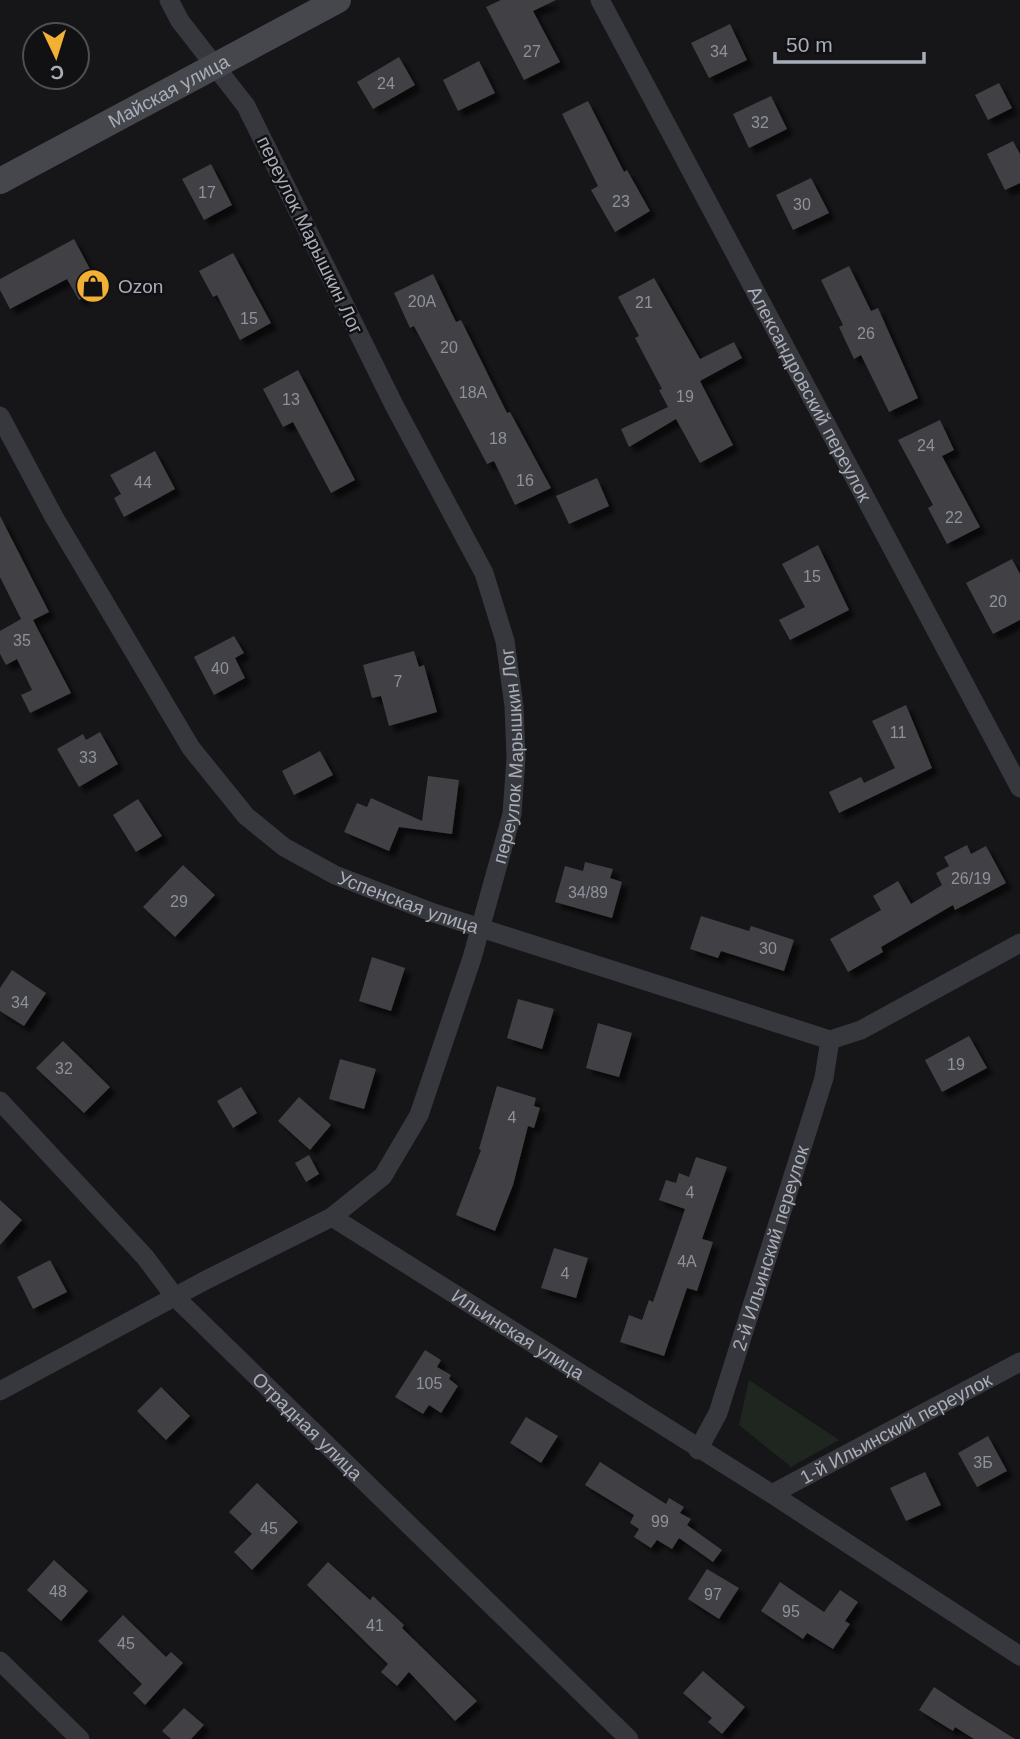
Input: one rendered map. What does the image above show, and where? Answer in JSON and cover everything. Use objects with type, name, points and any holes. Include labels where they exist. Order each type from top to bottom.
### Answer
[{"type":"street","name":"переулок Марышкин Лог","points":[[169,0],[180,21],[246,106],[395,407],[484,573],[505,641],[514,706],[516,758],[513,802],[480,928],[419,1115],[383,1176],[332,1217]]},
{"type":"street","name":"Майская улица","points":[[0,181],[338,0]]},
{"type":"street","name":"Александровский переулок","points":[[600,0],[1020,788]]},
{"type":"street","name":"Успенская улица","points":[[0,415],[54,517],[191,748],[246,817],[284,847],[335,875],[480,928],[830,1040]]},
{"type":"street","points":[[830,1040],[861,1030],[1020,943]]},
{"type":"street","name":"2-й Ильинский переулок","points":[[698,1450],[718,1413],[824,1078],[830,1040]]},
{"type":"street","name":"Отрадная улица","points":[[0,1101],[145,1257],[175,1297],[629,1739]]},
{"type":"street","points":[[0,1391],[332,1217]]},
{"type":"street","name":"Ильинская улица","points":[[332,1217],[698,1450],[772,1494],[1020,1656]]},
{"type":"street","name":"1-й Ильинский переулок","points":[[772,1494],[1020,1362]]},
{"type":"street","points":[[0,1661],[80,1739]]},
{"type":"shaded area","points":[[749,1380],[839,1440],[791,1467],[739,1425]]},
{"type":"building","points":[[501,0],[556,0],[533,11],[560,62],[524,80],[486,7]]},
{"type":"building","points":[[730,24],[747,60],[709,78],[691,43]]},
{"type":"building","points":[[399,57],[415,85],[373,109],[357,82]]},
{"type":"building","points":[[479,61],[495,93],[458,111],[443,80]]},
{"type":"building","points":[[999,83],[1012,108],[988,120],[975,95]]},
{"type":"building","points":[[771,96],[787,129],[749,148],[733,114]]},
{"type":"building","points":[[588,101],[624,172],[627,170],[650,211],[615,232],[591,190],[598,186],[562,114]]},
{"type":"building","points":[[1013,141],[1020,154],[1020,183],[1005,190],[987,154]]},
{"type":"building","points":[[211,164],[232,205],[204,220],[182,179]]},
{"type":"building","points":[[811,178],[829,213],[793,230],[776,195]]},
{"type":"building","points":[[74,239],[100,288],[79,300],[67,279],[10,309],[0,290],[0,279]]},
{"type":"building","points":[[233,253],[271,323],[240,340],[217,295],[213,297],[199,271]]},
{"type":"building","points":[[849,266],[871,311],[878,308],[918,398],[889,412],[861,355],[854,359],[839,327],[843,325],[821,280]]},
{"type":"building","points":[[433,274],[456,322],[461,320],[507,413],[510,412],[551,488],[515,505],[494,461],[487,464],[414,326],[410,328],[394,293]]},
{"type":"building","points":[[654,278],[700,359],[734,342],[742,358],[700,381],[733,445],[700,463],[676,419],[629,447],[621,429],[668,407],[659,390],[662,389],[635,338],[639,336],[618,297]]},
{"type":"building","points":[[298,370],[355,480],[331,493],[293,422],[283,427],[263,389]]},
{"type":"building","points":[[940,420],[954,450],[942,456],[980,527],[947,544],[928,508],[933,505],[898,440]]},
{"type":"building","points":[[155,451],[175,489],[124,517],[114,498],[121,494],[110,475]]},
{"type":"building","points":[[597,478],[609,506],[569,524],[556,496]]},
{"type":"building","points":[[0,516],[49,612],[33,620],[71,693],[30,713],[21,695],[32,690],[17,659],[6,665],[0,654],[0,631],[21,619],[0,577]]},
{"type":"building","points":[[818,545],[849,610],[790,640],[779,620],[805,607],[782,564]]},
{"type":"building","points":[[1012,559],[1020,574],[1020,620],[993,634],[966,583]]},
{"type":"building","points":[[234,636],[244,653],[235,658],[245,678],[214,695],[194,657]]},
{"type":"building","points":[[414,651],[419,667],[424,665],[437,712],[389,726],[381,696],[372,698],[363,665]]},
{"type":"building","points":[[906,705],[932,768],[839,813],[829,792],[861,777],[864,783],[895,768],[872,721]]},
{"type":"building","points":[[100,732],[118,764],[79,787],[57,749],[83,734],[86,740]]},
{"type":"building","points":[[320,751],[333,775],[294,795],[282,771]]},
{"type":"building","points":[[428,776],[459,780],[452,834],[399,827],[389,851],[344,832],[357,803],[367,807],[371,798],[422,821]]},
{"type":"building","points":[[138,799],[162,836],[136,852],[113,815]]},
{"type":"building","points":[[967,845],[971,854],[986,846],[1006,883],[955,910],[953,905],[881,947],[883,952],[848,972],[830,939],[881,910],[873,896],[898,881],[911,904],[942,885],[936,873],[949,866],[944,857]]},
{"type":"building","points":[[585,862],[613,869],[610,878],[622,882],[612,918],[555,902],[565,866],[583,871]]},
{"type":"building","points":[[183,865],[215,895],[175,937],[143,907]]},
{"type":"building","points":[[701,916],[749,931],[751,926],[794,940],[784,971],[721,951],[718,958],[690,949]]},
{"type":"building","points":[[372,957],[405,968],[391,1011],[359,1001]]},
{"type":"building","points":[[12,970],[46,993],[24,1026],[0,1011],[0,988]]},
{"type":"building","points":[[518,999],[554,1009],[542,1049],[507,1038]]},
{"type":"building","points":[[598,1023],[632,1033],[619,1077],[586,1068]]},
{"type":"building","points":[[969,1036],[987,1068],[942,1092],[925,1060]]},
{"type":"building","points":[[63,1041],[110,1087],[84,1113],[36,1068]]},
{"type":"building","points":[[340,1059],[376,1069],[364,1109],[329,1099]]},
{"type":"building","points":[[497,1086],[536,1098],[534,1106],[540,1108],[534,1128],[528,1126],[513,1185],[495,1231],[456,1215],[481,1150],[479,1149]]},
{"type":"building","points":[[241,1087],[257,1113],[233,1128],[217,1101]]},
{"type":"building","points":[[299,1097],[331,1125],[310,1150],[278,1121]]},
{"type":"building","points":[[309,1155],[319,1174],[306,1182],[295,1163]]},
{"type":"building","points":[[696,1157],[727,1167],[702,1239],[713,1242],[697,1291],[687,1288],[664,1356],[620,1342],[629,1315],[642,1320],[649,1300],[653,1302],[685,1209],[659,1200],[666,1180],[676,1183],[679,1173],[689,1177]]},
{"type":"building","points":[[0,1200],[22,1220],[0,1245]]},
{"type":"building","points":[[554,1248],[588,1258],[576,1298],[541,1288]]},
{"type":"building","points":[[50,1260],[67,1292],[33,1309],[17,1277]]},
{"type":"building","points":[[425,1350],[441,1360],[437,1367],[451,1375],[449,1379],[458,1386],[441,1413],[429,1405],[423,1414],[395,1397]]},
{"type":"building","points":[[161,1387],[190,1416],[166,1440],[137,1411]]},
{"type":"building","points":[[526,1417],[558,1436],[541,1463],[510,1443]]},
{"type":"building","points":[[988,1436],[1007,1471],[977,1487],[958,1453]]},
{"type":"building","points":[[600,1462],[666,1504],[669,1498],[684,1507],[680,1513],[691,1519],[687,1525],[722,1550],[713,1562],[679,1538],[672,1549],[657,1540],[651,1548],[634,1537],[639,1529],[630,1523],[634,1515],[585,1485]]},
{"type":"building","points":[[925,1472],[941,1505],[906,1521],[890,1488]]},
{"type":"building","points":[[257,1483],[298,1522],[252,1570],[234,1552],[252,1534],[229,1512]]},
{"type":"building","points":[[54,1560],[88,1591],[61,1621],[27,1590]]},
{"type":"building","points":[[328,1562],[370,1600],[373,1596],[477,1701],[455,1721],[409,1672],[397,1686],[381,1672],[388,1664],[307,1585]]},
{"type":"building","points":[[707,1569],[739,1588],[719,1619],[688,1599]]},
{"type":"building","points":[[780,1582],[824,1612],[840,1590],[858,1602],[845,1621],[850,1624],[833,1649],[807,1633],[803,1639],[761,1611]]},
{"type":"building","points":[[123,1615],[166,1657],[171,1652],[183,1663],[145,1705],[133,1693],[142,1684],[98,1641]]},
{"type":"building","points":[[703,1671],[745,1707],[722,1734],[708,1722],[712,1718],[683,1693]]},
{"type":"building","points":[[934,1687],[1015,1739],[974,1739],[955,1727],[953,1731],[919,1710]]},
{"type":"building","points":[[184,1708],[204,1725],[191,1739],[171,1739],[162,1731]]},
{"type":"place","name":"Ozon","points":[[93,286]]}]
